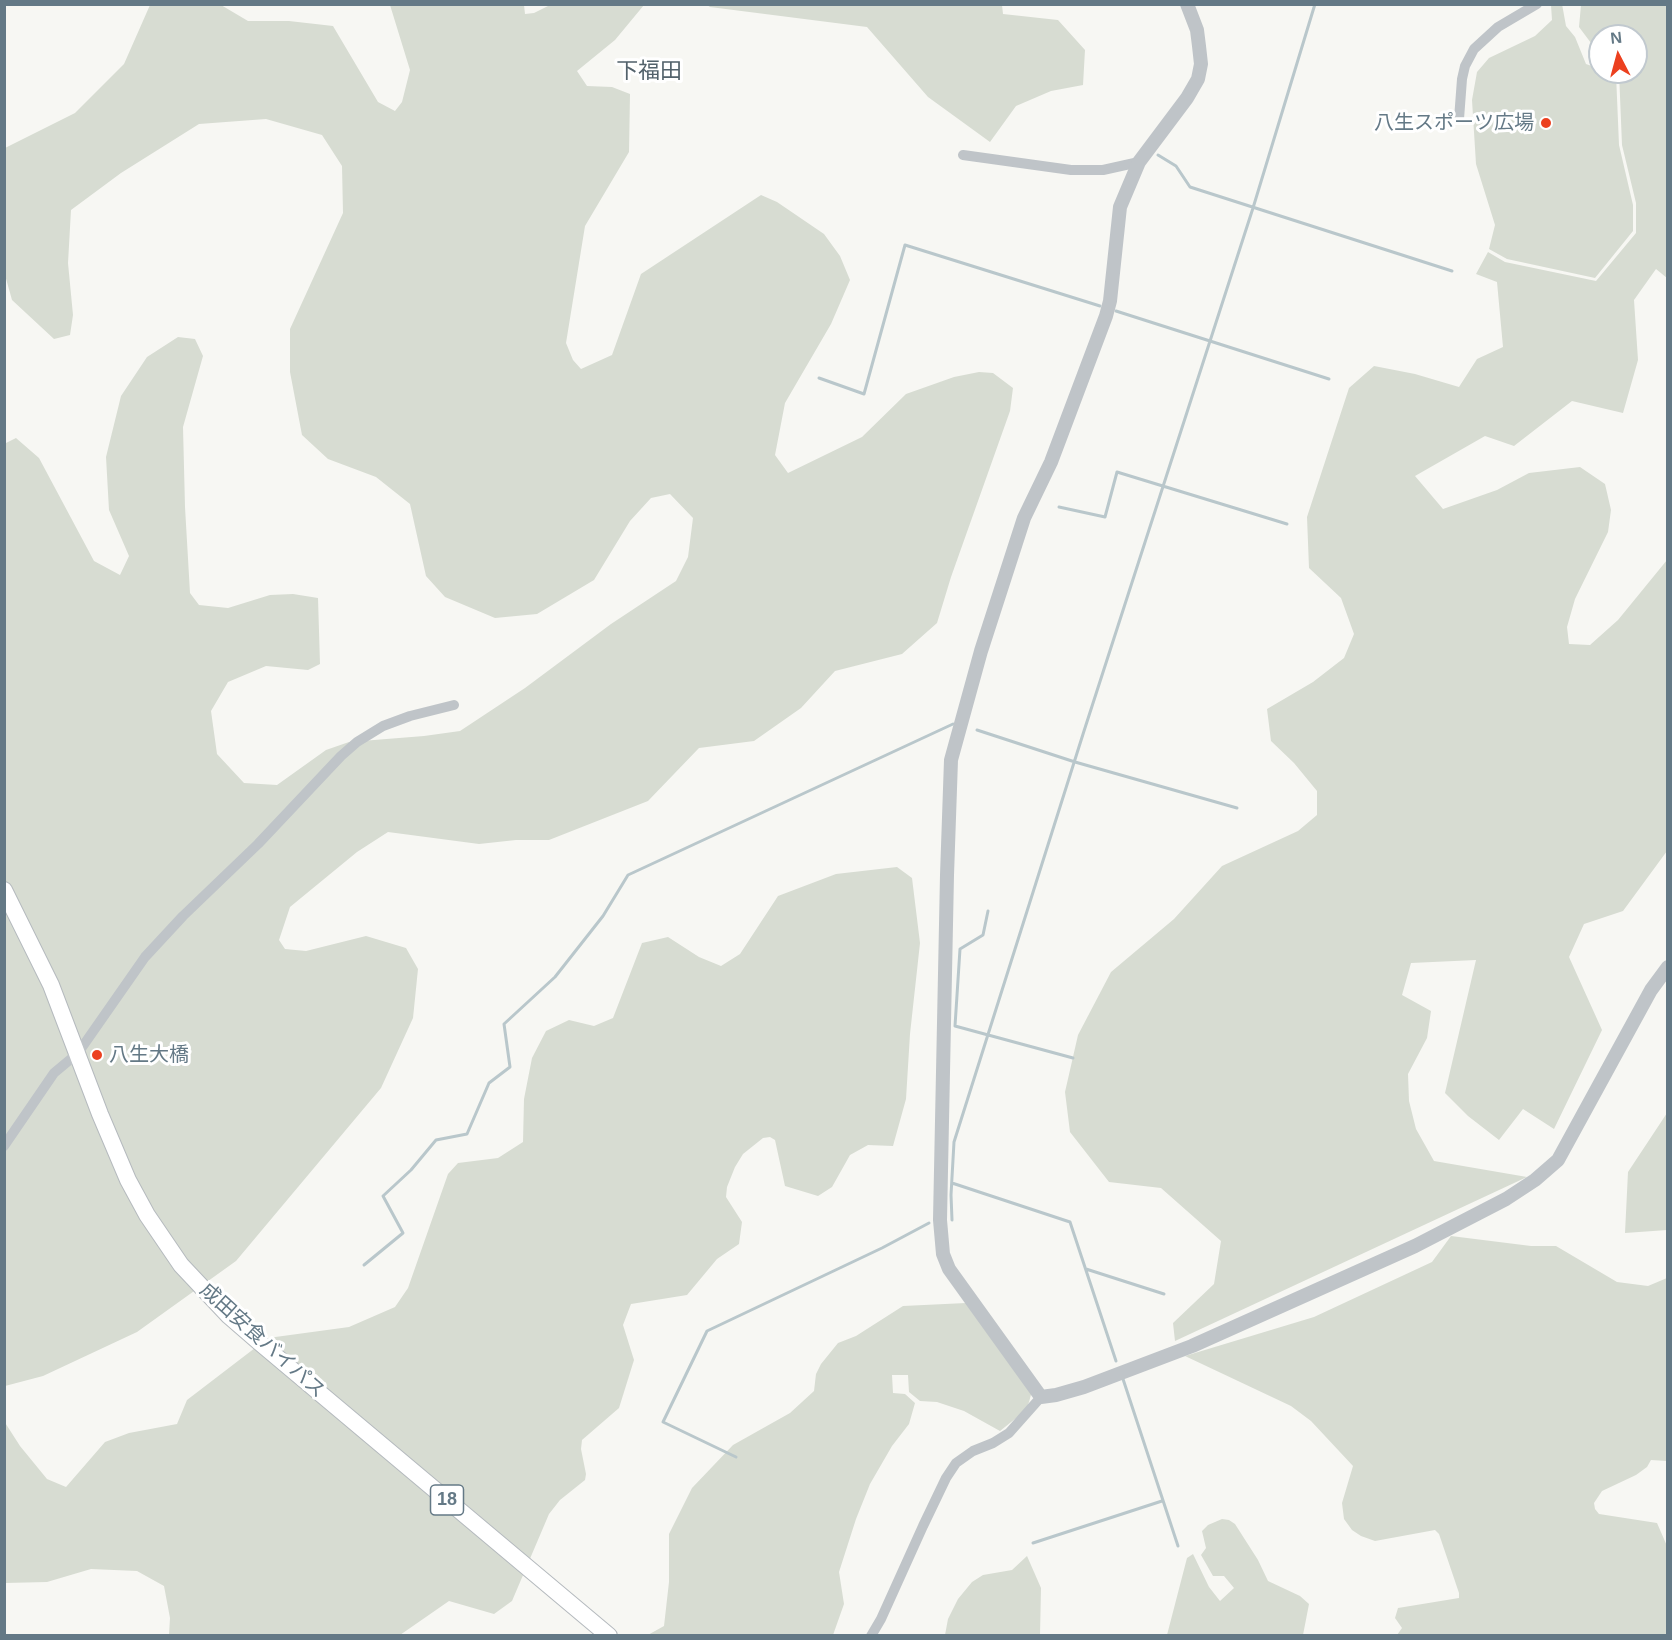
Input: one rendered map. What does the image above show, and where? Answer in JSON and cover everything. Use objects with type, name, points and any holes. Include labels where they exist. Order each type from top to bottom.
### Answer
[{"type":"main road","name":"成田安食バイパス","points":[[4,890],[51,985],[100,1114],[128,1180],[147,1215],[181,1265],[211,1298],[284,1364],[609,1635]]},
{"type":"street","points":[[1041,1397],[949,1269],[941,1242],[949,778],[951,760],[981,651],[1024,518],[1051,462],[1106,316],[1110,301],[1120,207],[1139,162],[1187,98],[1198,79],[1201,64],[1197,30],[1187,4]]},
{"type":"street","points":[[1460,119],[1462,79],[1465,66],[1474,49],[1498,27],[1537,4]]},
{"type":"street","points":[[963,155],[1071,170],[1103,170],[1139,162]]},
{"type":"street","points":[[4,1146],[54,1073],[78,1053],[146,957],[183,916],[258,844],[341,756],[357,742],[383,726],[410,716],[454,705]]},
{"type":"street","points":[[871,1635],[881,1619],[942,1487],[956,1463],[973,1451],[1009,1433],[1041,1397],[1084,1387],[1241,1325],[1415,1246],[1498,1203],[1535,1180],[1558,1160],[1651,990],[1668,967]]},
{"type":"shaded area","name":"八生スポーツ広場","points":[[1562,4],[1566,26],[1575,37],[1588,65],[1588,84],[1616,84],[1619,145],[1633,205],[1633,231],[1595,278],[1507,259],[1489,249],[1495,225],[1476,164],[1472,100],[1477,72],[1489,58],[1535,36],[1552,20],[1551,5]]},
{"type":"shaded area","points":[[150,5],[221,5],[248,21],[289,21],[333,26],[378,102],[395,111],[402,102],[410,70],[390,5],[524,5],[525,14],[534,13],[550,5],[644,5],[615,40],[577,71],[587,86],[612,87],[630,94],[629,152],[585,226],[566,343],[573,360],[581,369],[612,355],[641,274],[761,195],[777,202],[824,234],[840,256],[850,280],[831,324],[785,403],[775,455],[788,473],[862,437],[906,394],[954,377],[979,372],[993,373],[1013,388],[1010,411],[937,623],[902,654],[835,671],[801,708],[754,741],[699,748],[648,801],[549,840],[516,840],[479,844],[388,832],[357,852],[290,907],[279,940],[285,949],[306,951],[366,936],[406,948],[418,969],[413,1018],[381,1088],[236,1261],[137,1332],[43,1376],[5,1386],[4,444],[16,438],[39,458],[94,561],[120,575],[129,556],[109,510],[106,457],[121,396],[147,357],[178,337],[195,339],[203,356],[183,427],[190,593],[199,605],[228,608],[270,595],[293,594],[318,598],[320,664],[308,670],[266,666],[228,682],[211,711],[217,754],[244,783],[277,785],[326,750],[349,742],[460,731],[676,581],[688,557],[693,518],[670,494],[651,498],[630,521],[594,580],[537,614],[495,618],[445,597],[426,576],[410,504],[376,477],[328,459],[302,435],[290,372],[290,329],[343,213],[342,166],[322,135],[266,119],[199,124],[121,173],[71,210],[68,263],[73,315],[70,335],[54,339],[12,300],[5,275],[5,148],[75,113],[124,64]]},
{"type":"shaded area","points":[[707,5],[1002,5],[1003,14],[1058,20],[1085,50],[1083,85],[1051,91],[1016,106],[990,142],[928,97],[867,27]]},
{"type":"shaded area","points":[[1581,5],[1667,5],[1667,278],[1656,269],[1634,300],[1638,360],[1623,413],[1572,401],[1514,446],[1485,436],[1415,476],[1443,509],[1497,490],[1529,473],[1580,467],[1605,484],[1611,510],[1608,532],[1575,599],[1567,627],[1569,644],[1590,645],[1618,620],[1667,560],[1667,851],[1623,911],[1584,924],[1569,957],[1602,1030],[1554,1129],[1523,1109],[1499,1140],[1468,1116],[1445,1093],[1476,960],[1411,963],[1402,995],[1431,1011],[1427,1038],[1408,1074],[1409,1101],[1416,1129],[1434,1161],[1527,1177],[1175,1341],[1173,1323],[1214,1284],[1221,1241],[1161,1188],[1109,1182],[1070,1132],[1065,1092],[1078,1035],[1111,972],[1174,919],[1222,866],[1298,831],[1317,815],[1317,791],[1294,763],[1271,741],[1267,709],[1313,682],[1344,658],[1354,634],[1341,598],[1309,568],[1307,517],[1349,388],[1374,366],[1415,374],[1459,387],[1477,359],[1503,347],[1497,282],[1476,274],[1488,252],[1505,262],[1596,281],[1636,233],[1636,203],[1622,145],[1619,84],[1648,84],[1648,24],[1588,24],[1588,39],[1579,27]]},
{"type":"shaded area","points":[[897,867],[912,878],[920,943],[910,1034],[906,1099],[893,1146],[868,1145],[850,1155],[832,1187],[818,1196],[785,1186],[775,1140],[770,1137],[763,1138],[743,1154],[727,1187],[726,1197],[742,1222],[739,1244],[717,1259],[687,1295],[631,1304],[623,1325],[634,1360],[619,1408],[582,1440],[585,1480],[560,1500],[549,1514],[512,1601],[494,1614],[449,1601],[400,1635],[169,1635],[170,1618],[164,1586],[137,1571],[91,1569],[47,1582],[5,1583],[4,1421],[20,1446],[47,1479],[66,1487],[105,1442],[129,1433],[177,1424],[187,1400],[268,1338],[349,1327],[395,1307],[408,1288],[448,1174],[458,1163],[498,1158],[523,1142],[524,1099],[532,1058],[546,1031],[569,1020],[594,1026],[613,1018],[642,943],[668,937],[699,957],[721,966],[740,954],[778,896],[836,874]]},
{"type":"shaded area","points":[[1667,1113],[1667,1230],[1625,1233],[1628,1172]]},
{"type":"shaded area","points":[[1451,1236],[1531,1246],[1556,1246],[1617,1282],[1648,1286],[1667,1278],[1667,1461],[1651,1460],[1647,1467],[1636,1475],[1602,1491],[1594,1503],[1599,1514],[1657,1523],[1667,1546],[1667,1635],[1397,1635],[1402,1628],[1395,1618],[1398,1608],[1459,1598],[1439,1534],[1435,1530],[1375,1541],[1352,1530],[1344,1519],[1342,1503],[1353,1466],[1311,1421],[1291,1406],[1185,1356],[1314,1317],[1432,1262]]},
{"type":"shaded area","points":[[966,1303],[1032,1391],[1026,1410],[1000,1431],[964,1411],[937,1402],[920,1401],[909,1392],[908,1375],[892,1375],[893,1393],[905,1394],[915,1403],[909,1424],[892,1446],[870,1484],[856,1519],[839,1572],[844,1604],[833,1635],[646,1636],[664,1626],[669,1582],[669,1534],[692,1488],[733,1445],[790,1413],[814,1391],[816,1374],[821,1364],[838,1343],[856,1336],[903,1306]]},
{"type":"shaded area","points":[[1222,1519],[1235,1524],[1258,1560],[1268,1581],[1300,1596],[1309,1604],[1303,1635],[1167,1635],[1187,1558],[1193,1554],[1209,1587],[1220,1601],[1234,1588],[1224,1576],[1213,1576],[1201,1555],[1206,1548],[1202,1531],[1208,1525]]},
{"type":"shaded area","points":[[1027,1556],[1041,1588],[1040,1635],[945,1635],[948,1619],[958,1599],[972,1582],[983,1575],[1012,1570]]},
{"type":"waterway","points":[[952,1220],[954,1142],[1253,208],[1315,4]]},
{"type":"waterway","points":[[1158,155],[1176,166],[1190,187],[1452,271]]},
{"type":"waterway","points":[[819,378],[864,394],[905,245],[1100,306]]},
{"type":"waterway","points":[[1116,311],[1329,379]]},
{"type":"waterway","points":[[1059,507],[1105,517],[1117,472],[1287,524]]},
{"type":"waterway","points":[[364,1265],[403,1233],[383,1196],[411,1170],[436,1140],[467,1134],[489,1083],[510,1067],[504,1024],[555,977],[603,916],[628,875],[953,724]]},
{"type":"waterway","points":[[977,730],[1075,762],[1237,808]]},
{"type":"waterway","points":[[988,911],[983,935],[960,949],[955,1026],[1073,1058]]},
{"type":"waterway","points":[[952,1183],[1070,1222],[1116,1361]]},
{"type":"waterway","points":[[736,1457],[663,1422],[707,1331],[882,1248],[929,1223]]},
{"type":"waterway","points":[[1086,1269],[1164,1294]]},
{"type":"waterway","points":[[1123,1379],[1178,1546]]},
{"type":"waterway","points":[[1033,1543],[1162,1501]]},
{"type":"place","name":"八生スポーツ広場","points":[[1546,123]]},
{"type":"place","name":"八生大橋","points":[[97,1055]]},
{"type":"district","name":"下福田","points":[[649,72]]}]
